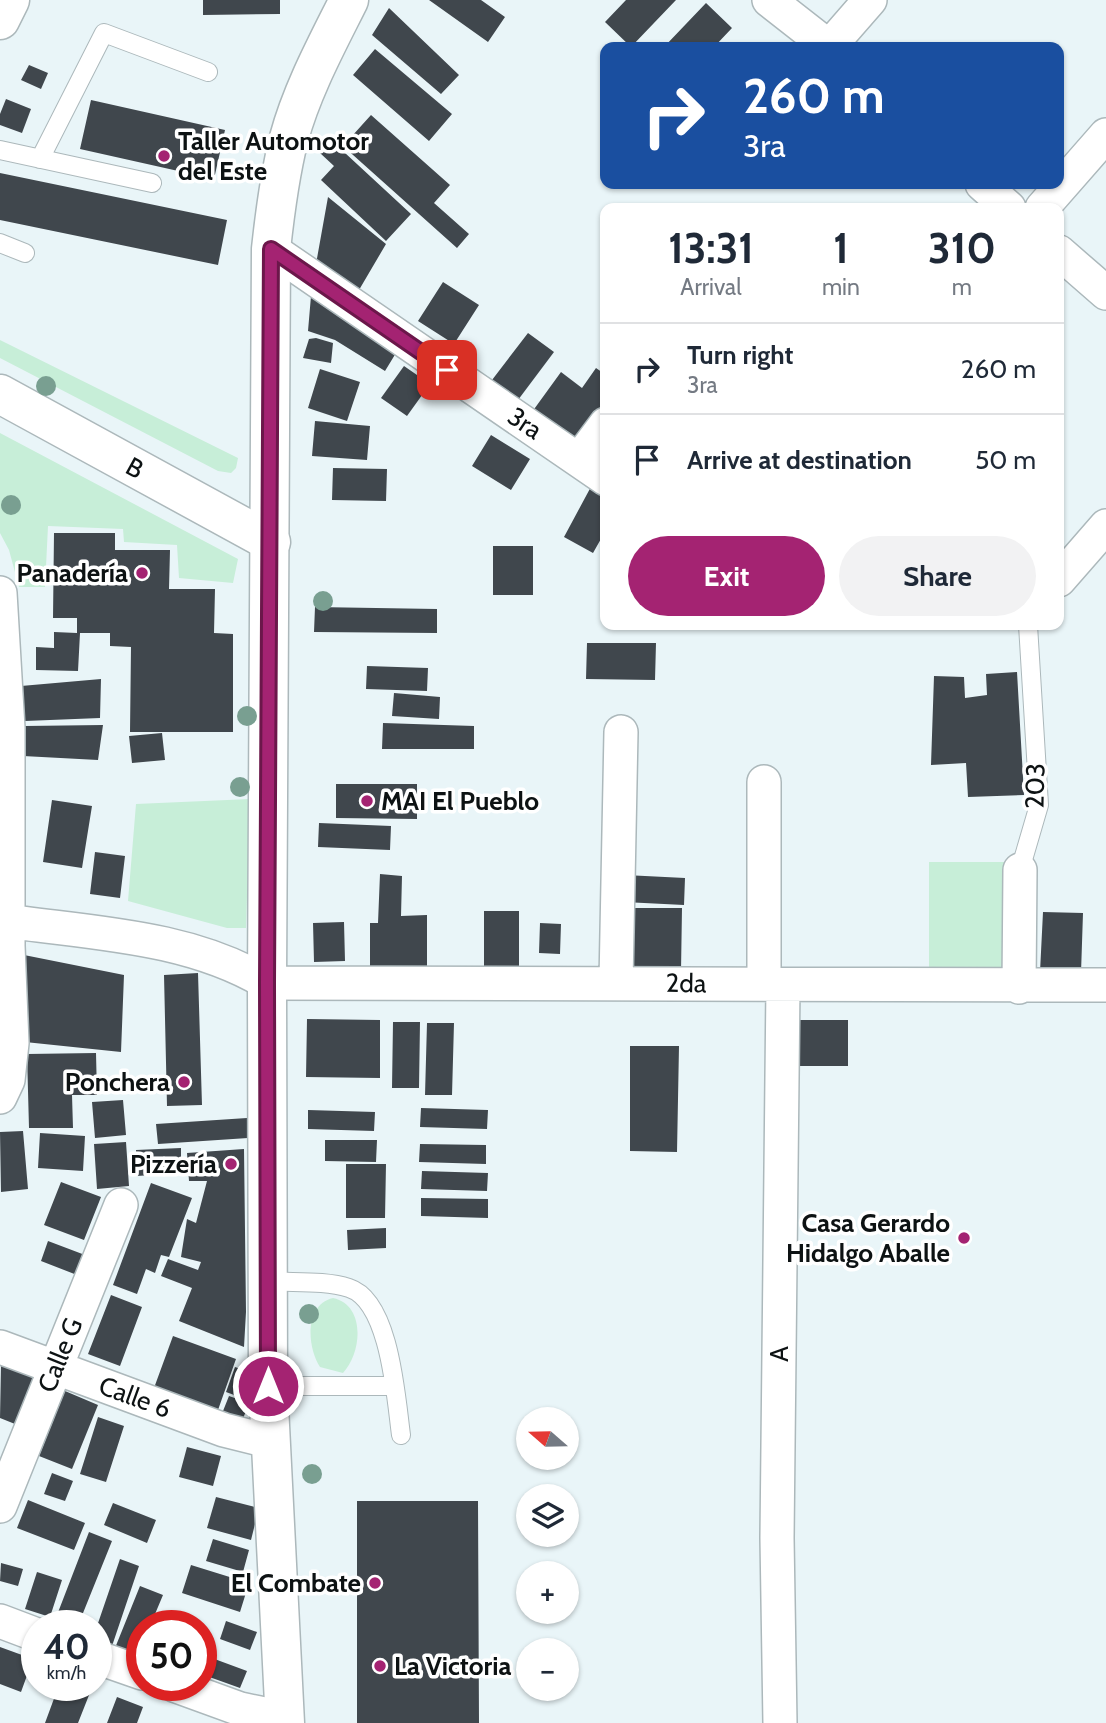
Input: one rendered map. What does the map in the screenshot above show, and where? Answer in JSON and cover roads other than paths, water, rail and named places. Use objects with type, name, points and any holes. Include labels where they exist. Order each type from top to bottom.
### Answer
[{"type":"main road","points":[[0,20],[10,0]]},
{"type":"main road","points":[[284,1721],[268,1386],[271,249],[277,197],[290,136],[318,60],[349,0]]},
{"type":"main road","name":"B","points":[[0,394],[271,542]]},
{"type":"street","points":[[769,0],[823,42]]},
{"type":"street","points":[[833,42],[870,0]]},
{"type":"street","points":[[1064,183],[1106,135]]},
{"type":"street","points":[[988,189],[1003,203]]},
{"type":"street","points":[[1046,203],[1059,189]]},
{"type":"street","name":"3ra","points":[[271,249],[592,469]]},
{"type":"street","points":[[1064,256],[1106,293]]},
{"type":"street","points":[[592,469],[600,443]]},
{"type":"street","points":[[1064,574],[1106,526]]},
{"type":"street","points":[[0,593],[4,727],[4,920],[12,1043],[8,1080],[0,1097]]},
{"type":"street","points":[[616,982],[621,733]]},
{"type":"street","name":"A","points":[[764,782],[773,984],[780,1723]]},
{"type":"street","name":"203","points":[[1019,987],[1020,870]]},
{"type":"street","points":[[4,920],[99,932],[202,954],[244,969],[267,982]]},
{"type":"street","name":"2da","points":[[267,982],[616,982],[1019,987],[1106,985]]},
{"type":"street","name":"Calle G","points":[[0,1506],[121,1205]]},
{"type":"street","name":"Calle 6","points":[[0,1347],[225,1430],[272,1442]]},
{"type":"street","points":[[0,1621],[21,1629]]},
{"type":"street","points":[[217,1701],[284,1721]]},
{"type":"lane","points":[[40,159],[104,33],[208,72]]},
{"type":"lane","points":[[0,150],[152,183]]},
{"type":"lane","points":[[0,243],[25,253]]},
{"type":"lane","name":"203","points":[[1020,870],[1039,804],[1028,630]]},
{"type":"lane","points":[[268,1281],[350,1288],[369,1301],[381,1324],[401,1435]]},
{"type":"lane","points":[[268,1386],[394,1386]]},
{"type":"place","name":"Taller Automotor del Este","points":[[164,156]]},
{"type":"place","name":"Panadería","points":[[142,573]]},
{"type":"place","name":"MAI El Pueblo","points":[[367,801]]},
{"type":"place","name":"Ponchera","points":[[184,1082]]},
{"type":"place","name":"Pizzería","points":[[231,1164]]},
{"type":"place","name":"Casa Gerardo Hidalgo Aballe","points":[[964,1238]]},
{"type":"place","name":"El Combate","points":[[375,1583]]},
{"type":"place","name":"La Victoria","points":[[380,1666]]}]
